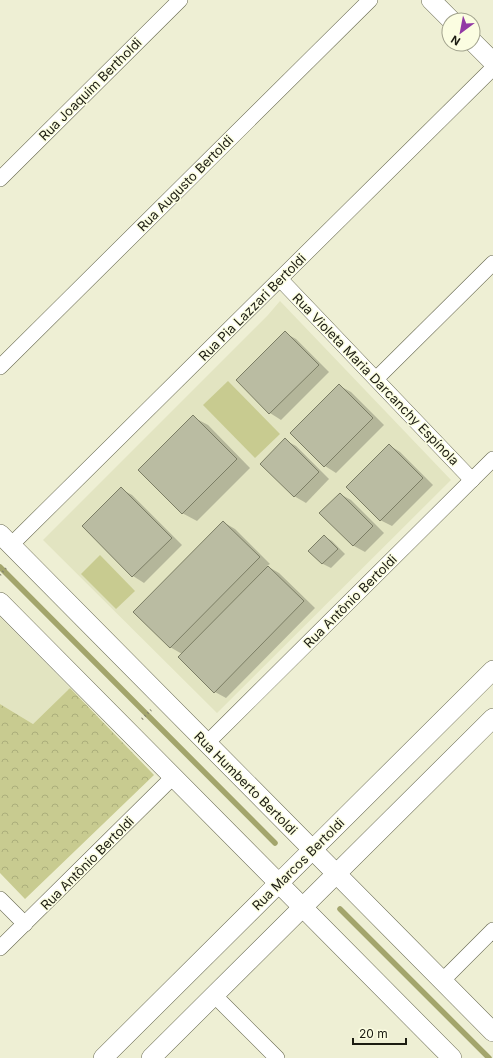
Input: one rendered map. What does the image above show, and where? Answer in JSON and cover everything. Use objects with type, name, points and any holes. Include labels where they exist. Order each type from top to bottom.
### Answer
[{"type":"street","name":"Rua Joaquim Bertholdi","points":[[0,179],[180,0]]},
{"type":"street","name":"Rua Augusto Bertoldi","points":[[0,367],[370,0]]},
{"type":"street","points":[[431,0],[443,12]]},
{"type":"street","points":[[481,50],[493,62]]},
{"type":"street","name":"Rua Pia Lazzari Bertoldi","points":[[5,540],[280,279],[493,68]]},
{"type":"street","points":[[376,379],[493,263]]},
{"type":"street","name":"Rua Violeta Maria Darcanchy Espínola","points":[[280,279],[472,480]]},
{"type":"street","name":"Rua Antônio Bertoldi","points":[[207,743],[493,459]]},
{"type":"street","name":"Rua Humberto Bertoldi","points":[[5,540],[493,1032]]},
{"type":"street","points":[[0,602],[452,1058]]},
{"type":"street","name":"Rua Marcos Bertoldi","points":[[102,1058],[493,670]]},
{"type":"street","points":[[150,1058],[493,718]]},
{"type":"street","name":"Rua Antônio Bertoldi","points":[[0,948],[173,777]]},
{"type":"street","points":[[0,899],[25,924]]},
{"type":"street","points":[[442,981],[493,930]]},
{"type":"street","points":[[214,995],[277,1058]]},
{"type":"path","points":[[129,732],[162,698]]},
{"type":"shaded area","points":[[280,301],[451,480],[217,713],[43,540],[268,315]]},
{"type":"shaded area","points":[[0,617],[70,688],[33,724],[0,704]]},
{"type":"green space","points":[[228,381],[280,434],[255,458],[203,405]]},
{"type":"green space","points":[[100,555],[135,591],[116,609],[81,574]]},
{"type":"green space","points":[[70,688],[154,775],[25,899],[0,873],[0,704],[33,724]]},
{"type":"building","points":[[285,331],[319,365],[269,414],[236,380]]},
{"type":"building","points":[[339,384],[373,418],[324,467],[290,433]]},
{"type":"building","points":[[193,415],[237,459],[182,514],[138,470]]},
{"type":"building","points":[[285,438],[319,472],[294,497],[260,464]]},
{"type":"building","points":[[389,444],[423,478],[380,521],[346,487]]},
{"type":"building","points":[[121,487],[172,538],[132,577],[82,526]]},
{"type":"building","points":[[340,493],[373,526],[353,546],[319,513]]},
{"type":"building","points":[[223,521],[260,557],[170,648],[133,612]]},
{"type":"building","points":[[324,535],[338,549],[322,564],[308,551]]},
{"type":"building","points":[[268,566],[304,601],[214,693],[178,657]]},
{"type":"waterway","points":[[0,567],[275,843]]},
{"type":"waterway","points":[[340,909],[489,1058]]}]
